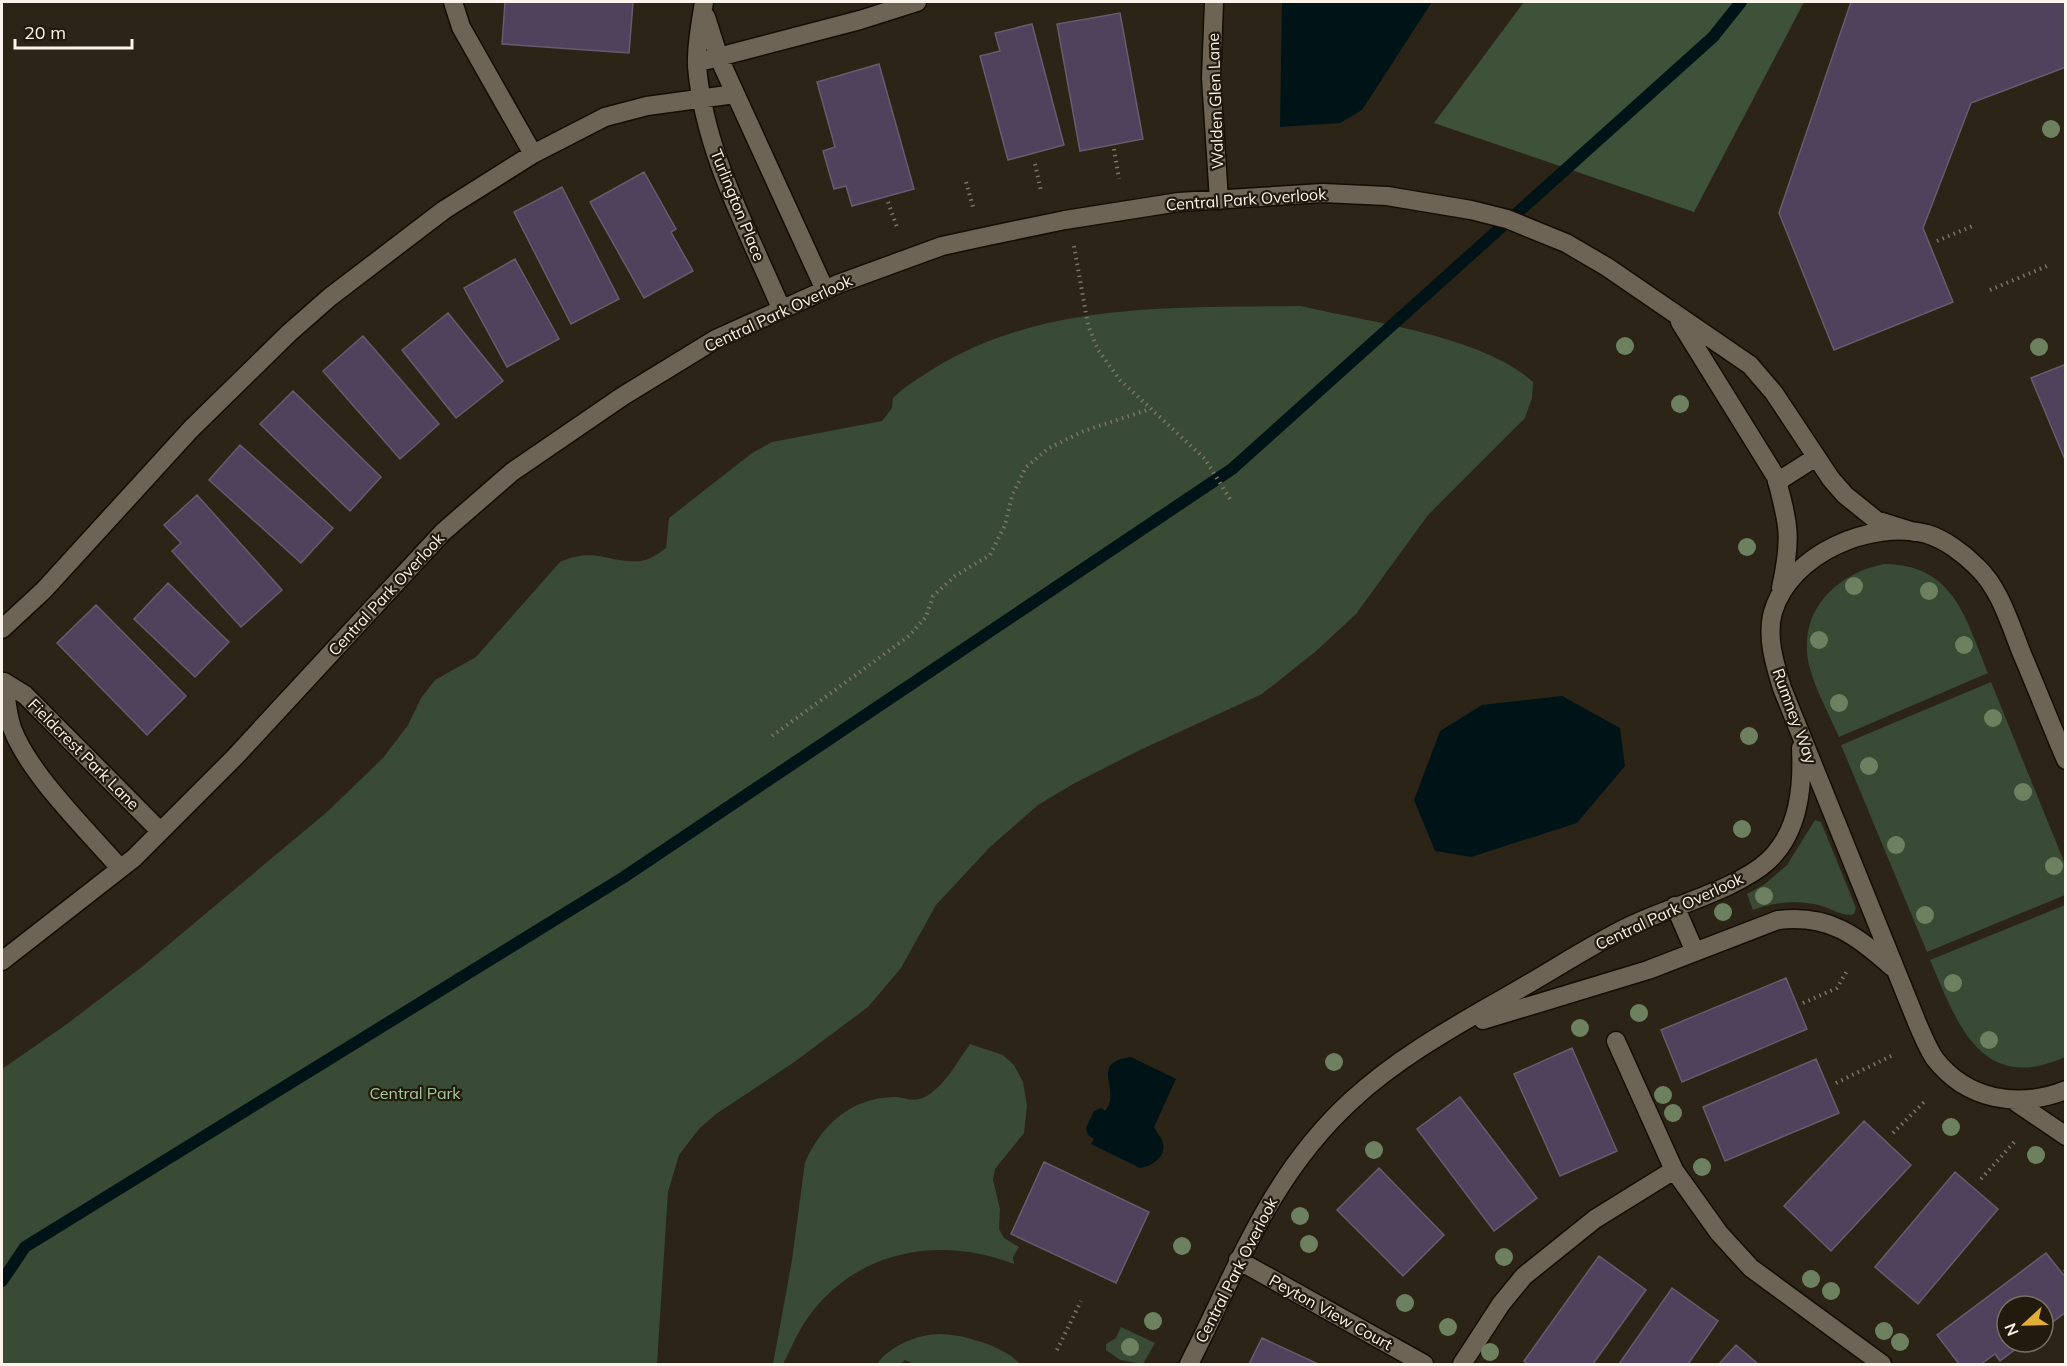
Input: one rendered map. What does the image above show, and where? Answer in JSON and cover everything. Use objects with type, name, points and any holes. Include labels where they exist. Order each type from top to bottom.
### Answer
[{"type":"street","points":[[453,2],[465,35],[533,154]]},
{"type":"street","points":[[697,63],[860,20],[917,2]]},
{"type":"street","name":"Walden Glen Lane","points":[[1214,2],[1211,78],[1219,200]]},
{"type":"street","points":[[703,4],[719,58],[825,290]]},
{"type":"street","name":"Turlington Place","points":[[703,4],[697,63],[702,99],[718,159],[781,309]]},
{"type":"street","points":[[2,629],[44,590],[191,429],[289,333],[330,297],[444,210],[533,154],[585,125],[616,113],[735,94]]},
{"type":"street","name":"Central Park Overlook","points":[[2,961],[120,868],[160,831],[234,758],[443,532],[497,484],[623,396],[716,339],[825,290],[942,246],[1112,212],[1179,202],[1352,193],[1387,196],[1471,210],[1508,219],[1566,243],[1645,291],[1677,317]]},
{"type":"street","points":[[1677,317],[1750,365],[1774,393],[1831,479],[1860,508],[1876,520],[1914,532]]},
{"type":"street","points":[[1677,317],[1777,482],[1784,500],[1790,548],[1780,596]]},
{"type":"street","points":[[1777,482],[1816,457]]},
{"type":"street","name":"Rumney Way","points":[[2066,760],[2006,614],[1989,580],[1952,547],[1928,534],[1883,531],[1833,548],[1812,560],[1796,573],[1780,596],[1773,614],[1771,636],[1774,661],[1797,726],[1934,1058],[1960,1085],[1980,1094],[2011,1099],[2032,1099],[2066,1090]]},
{"type":"street","name":"Fieldcrest Park Lane","points":[[3,680],[25,695],[160,831]]},
{"type":"street","name":"Fieldcrest Park Lane","points":[[3,680],[6,707],[20,745],[58,799],[120,868]]},
{"type":"street","name":"Central Park Overlook","points":[[1189,1365],[1266,1205],[1293,1166],[1336,1116],[1384,1073],[1444,1033],[1610,937],[1756,870],[1779,849],[1791,828],[1802,782],[1801,748],[1797,726]]},
{"type":"street","points":[[1675,906],[1695,952]]},
{"type":"street","name":"Central Park Overlook","points":[[1444,1033],[1509,1011],[1648,970],[1760,925],[1796,918],[1816,921],[1855,935],[1896,970]]},
{"type":"street","points":[[1616,1041],[1674,1170],[1719,1233],[1751,1268],[1882,1365]]},
{"type":"street","name":"Rumney Way","points":[[2011,1099],[2066,1136]]},
{"type":"street","points":[[1462,1365],[1501,1304],[1524,1276],[1595,1219],[1674,1170]]},
{"type":"street","name":"Peyton View Court","points":[[1238,1260],[1424,1365]]},
{"type":"path","points":[[1114,149],[1119,179]]},
{"type":"path","points":[[1035,164],[1041,191]]},
{"type":"path","points":[[966,182],[974,207]]},
{"type":"path","points":[[888,202],[898,231]]},
{"type":"path","points":[[1937,241],[1976,225]]},
{"type":"path","points":[[1074,245],[1088,325],[1098,350],[1120,381],[1205,459],[1230,498]]},
{"type":"path","points":[[1990,290],[2048,266]]},
{"type":"path","points":[[771,736],[909,636],[926,617],[933,596],[955,576],[990,555],[1005,525],[1012,496],[1026,467],[1049,448],[1084,431],[1150,409]]},
{"type":"path","points":[[1803,1003],[1837,988],[1849,966]]},
{"type":"path","points":[[1836,1083],[1893,1055]]},
{"type":"path","points":[[1893,1133],[1928,1099]]},
{"type":"path","points":[[1981,1179],[2018,1138]]},
{"type":"path","points":[[1057,1350],[1081,1301]]},
{"type":"green space","points":[[1524,2],[1804,2],[1694,212],[1434,123]]},
{"type":"green space","name":"Central Park","points":[[1301,306],[1391,325],[1455,342],[1511,366],[1533,382],[1532,398],[1525,418],[1428,515],[1356,614],[1315,652],[1262,694],[1140,750],[1073,784],[1038,805],[990,847],[936,905],[901,968],[868,1007],[793,1063],[716,1114],[699,1129],[679,1155],[668,1192],[657,1364],[2,1364],[2,1069],[67,1024],[143,966],[327,812],[383,758],[408,725],[421,698],[435,680],[476,657],[560,562],[573,557],[593,555],[630,561],[651,558],[666,548],[669,518],[752,453],[772,442],[882,421],[892,408],[893,398],[917,379],[975,347],[1019,331],[1065,320],[1111,313],[1207,307]]},
{"type":"green space","points":[[1884,564],[1908,566],[1927,573],[1942,584],[1964,615],[1988,673],[1839,737],[1818,692],[1809,665],[1807,646],[1809,628],[1824,598],[1836,586],[1866,569]]},
{"type":"green space","points":[[1991,682],[2065,864],[2065,895],[1927,952],[1841,745]]},
{"type":"green space","points":[[1815,820],[1821,822],[1856,908],[1854,914],[1846,915],[1810,903],[1794,902],[1753,910],[1747,894],[1765,884],[1787,865]]},
{"type":"green space","points":[[2065,905],[2065,1057],[2036,1066],[2012,1067],[1992,1060],[1976,1046],[1962,1028],[1930,960]]},
{"type":"green space","points":[[970,1044],[1003,1055],[1014,1065],[1023,1082],[1027,1106],[1024,1133],[995,1169],[993,1180],[1000,1209],[999,1229],[1004,1238],[1019,1247],[1013,1257],[1014,1264],[987,1255],[931,1250],[904,1254],[878,1262],[854,1274],[832,1291],[807,1318],[783,1364],[773,1364],[792,1260],[805,1162],[820,1136],[839,1116],[864,1102],[894,1097],[916,1100],[932,1093],[950,1073]]},
{"type":"green space","points":[[1121,1327],[1155,1343],[1143,1364],[1120,1360],[1106,1350],[1106,1344],[1116,1338]]},
{"type":"green space","points":[[939,1334],[960,1336],[982,1342],[1004,1352],[1020,1364],[914,1364],[905,1360],[901,1364],[877,1364],[889,1352],[905,1342]]},
{"type":"shaded area","points":[[1282,2],[1432,2],[1362,110],[1340,123],[1280,127]]},
{"type":"shaded area","points":[[1562,696],[1620,728],[1625,766],[1577,823],[1471,857],[1435,851],[1414,800],[1440,731],[1482,705]]},
{"type":"shaded area","points":[[1131,1057],[1176,1079],[1154,1127],[1162,1140],[1163,1151],[1150,1165],[1140,1168],[1091,1144],[1094,1139],[1088,1135],[1086,1128],[1094,1111],[1101,1108],[1105,1111],[1109,1103],[1108,1071],[1111,1065],[1118,1060]]},
{"type":"building","points":[[505,2],[633,2],[629,53],[502,44]]},
{"type":"building","points":[[1851,2],[2066,2],[2066,67],[1971,103],[1923,228],[1953,302],[1834,350],[1779,213]]},
{"type":"building","points":[[1120,13],[1143,139],[1080,151],[1057,24]]},
{"type":"building","points":[[1032,24],[1064,145],[1008,160],[980,56],[1000,51],[995,33]]},
{"type":"building","points":[[879,64],[914,189],[852,206],[846,186],[834,189],[823,151],[835,147],[817,82]]},
{"type":"building","points":[[644,172],[676,229],[671,232],[693,271],[644,298],[590,202]]},
{"type":"building","points":[[562,187],[619,299],[571,324],[514,212]]},
{"type":"building","points":[[515,259],[559,339],[507,367],[464,288]]},
{"type":"building","points":[[448,313],[503,381],[456,418],[402,350]]},
{"type":"building","points":[[363,336],[439,424],[400,459],[323,371]]},
{"type":"building","points":[[2066,364],[2066,462],[2031,378]]},
{"type":"building","points":[[293,391],[381,477],[350,511],[260,424]]},
{"type":"building","points":[[240,445],[333,528],[301,563],[209,480]]},
{"type":"building","points":[[197,495],[282,590],[241,627],[172,551],[181,543],[164,525]]},
{"type":"building","points":[[168,583],[229,642],[195,677],[134,619]]},
{"type":"building","points":[[96,605],[186,696],[147,735],[57,643]]},
{"type":"building","points":[[1786,978],[1807,1029],[1682,1082],[1661,1030]]},
{"type":"building","points":[[1572,1048],[1617,1151],[1560,1176],[1514,1074]]},
{"type":"building","points":[[1816,1059],[1839,1113],[1725,1161],[1703,1107]]},
{"type":"building","points":[[1460,1097],[1537,1198],[1494,1231],[1417,1129]]},
{"type":"building","points":[[1864,1121],[1911,1165],[1831,1251],[1784,1206]]},
{"type":"building","points":[[1044,1162],[1149,1212],[1116,1283],[1011,1234]]},
{"type":"building","points":[[1379,1168],[1444,1235],[1403,1276],[1337,1210]]},
{"type":"building","points":[[1955,1172],[1998,1209],[1918,1304],[1875,1267]]},
{"type":"building","points":[[2046,1253],[2066,1278],[2066,1312],[2055,1320],[2055,1294],[1995,1294],[1995,1354],[1981,1364],[1959,1364],[1937,1335]]},
{"type":"building","points":[[1599,1256],[1646,1290],[1593,1364],[1528,1364],[1524,1361]]},
{"type":"building","points":[[1672,1288],[1718,1321],[1688,1364],[1619,1364]]},
{"type":"building","points":[[1262,1338],[1318,1364],[1249,1364]]},
{"type":"building","points":[[1736,1345],[1758,1364],[1719,1364]]},
{"type":"building","points":[[1995,1354],[2009,1354],[2000,1361]]},
{"type":"waterway","points":[[2,1281],[25,1247],[624,877],[1232,469],[1713,37],[1741,2]]}]
